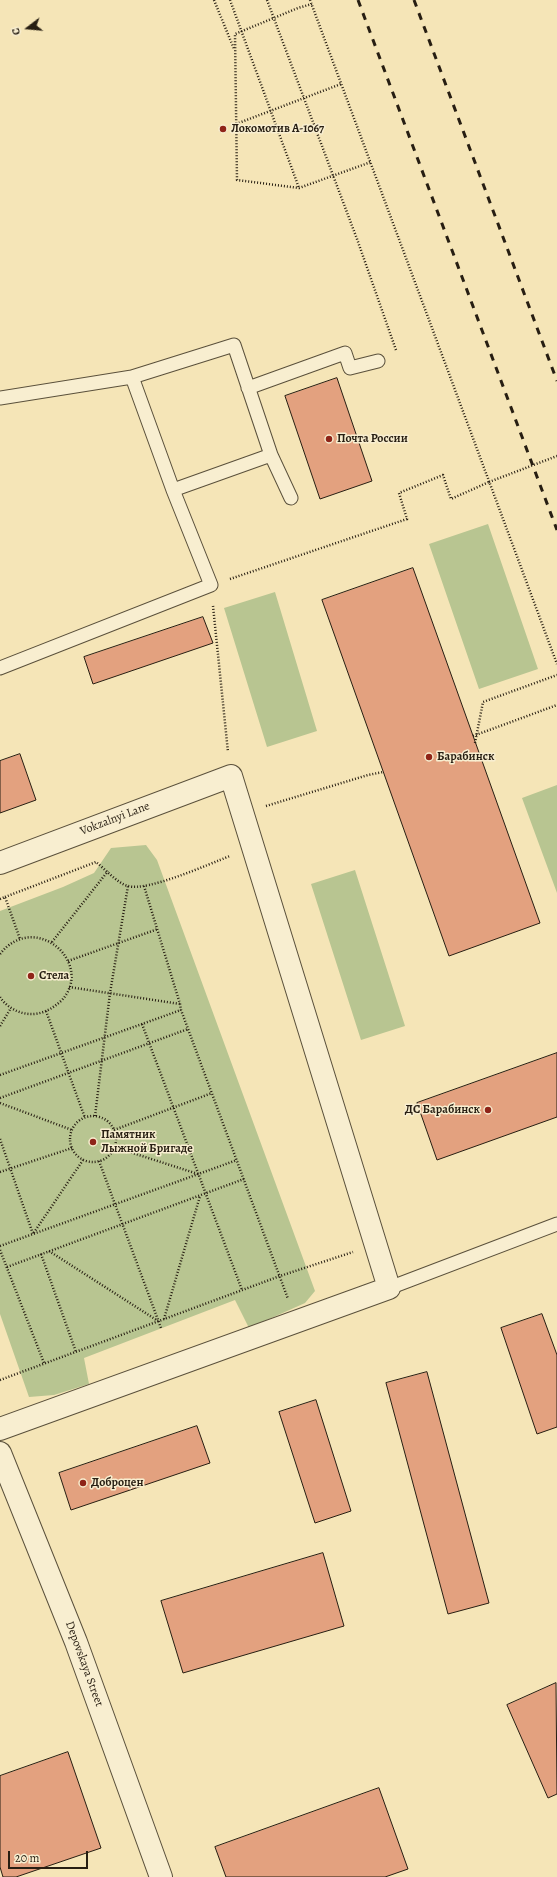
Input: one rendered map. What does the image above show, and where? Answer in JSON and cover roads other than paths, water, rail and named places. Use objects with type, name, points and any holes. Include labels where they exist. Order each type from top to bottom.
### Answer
[{"type":"street","name":"Vokzalnyi Lane","points":[[0,863],[231,776],[390,1288]]},
{"type":"street","points":[[0,1429],[390,1288]]},
{"type":"street","name":"Depovskaya Street","points":[[0,1453],[76,1642],[161,1877]]},
{"type":"lane","points":[[0,398],[132,377],[234,345],[271,454],[291,498]]},
{"type":"lane","points":[[248,388],[345,354],[350,368],[378,361]]},
{"type":"lane","points":[[0,668],[211,585],[173,490],[132,377]]},
{"type":"lane","points":[[173,490],[271,454]]},
{"type":"lane","points":[[390,1288],[557,1224]]},
{"type":"railway","points":[[358,0],[557,530]]},
{"type":"railway","points":[[414,0],[557,381]]},
{"type":"place","name":"Локомотив А-1067","points":[[223,129]]},
{"type":"place","name":"Почта России","points":[[329,439]]},
{"type":"place","name":"Барабинск","points":[[429,757]]},
{"type":"place","name":"Стела","points":[[31,976]]},
{"type":"place","name":"ДС Барабинск","points":[[488,1110]]},
{"type":"place","name":"Памятник Лыжной Бригаде","points":[[93,1142]]},
{"type":"place","name":"Доброцен","points":[[83,1483]]}]
